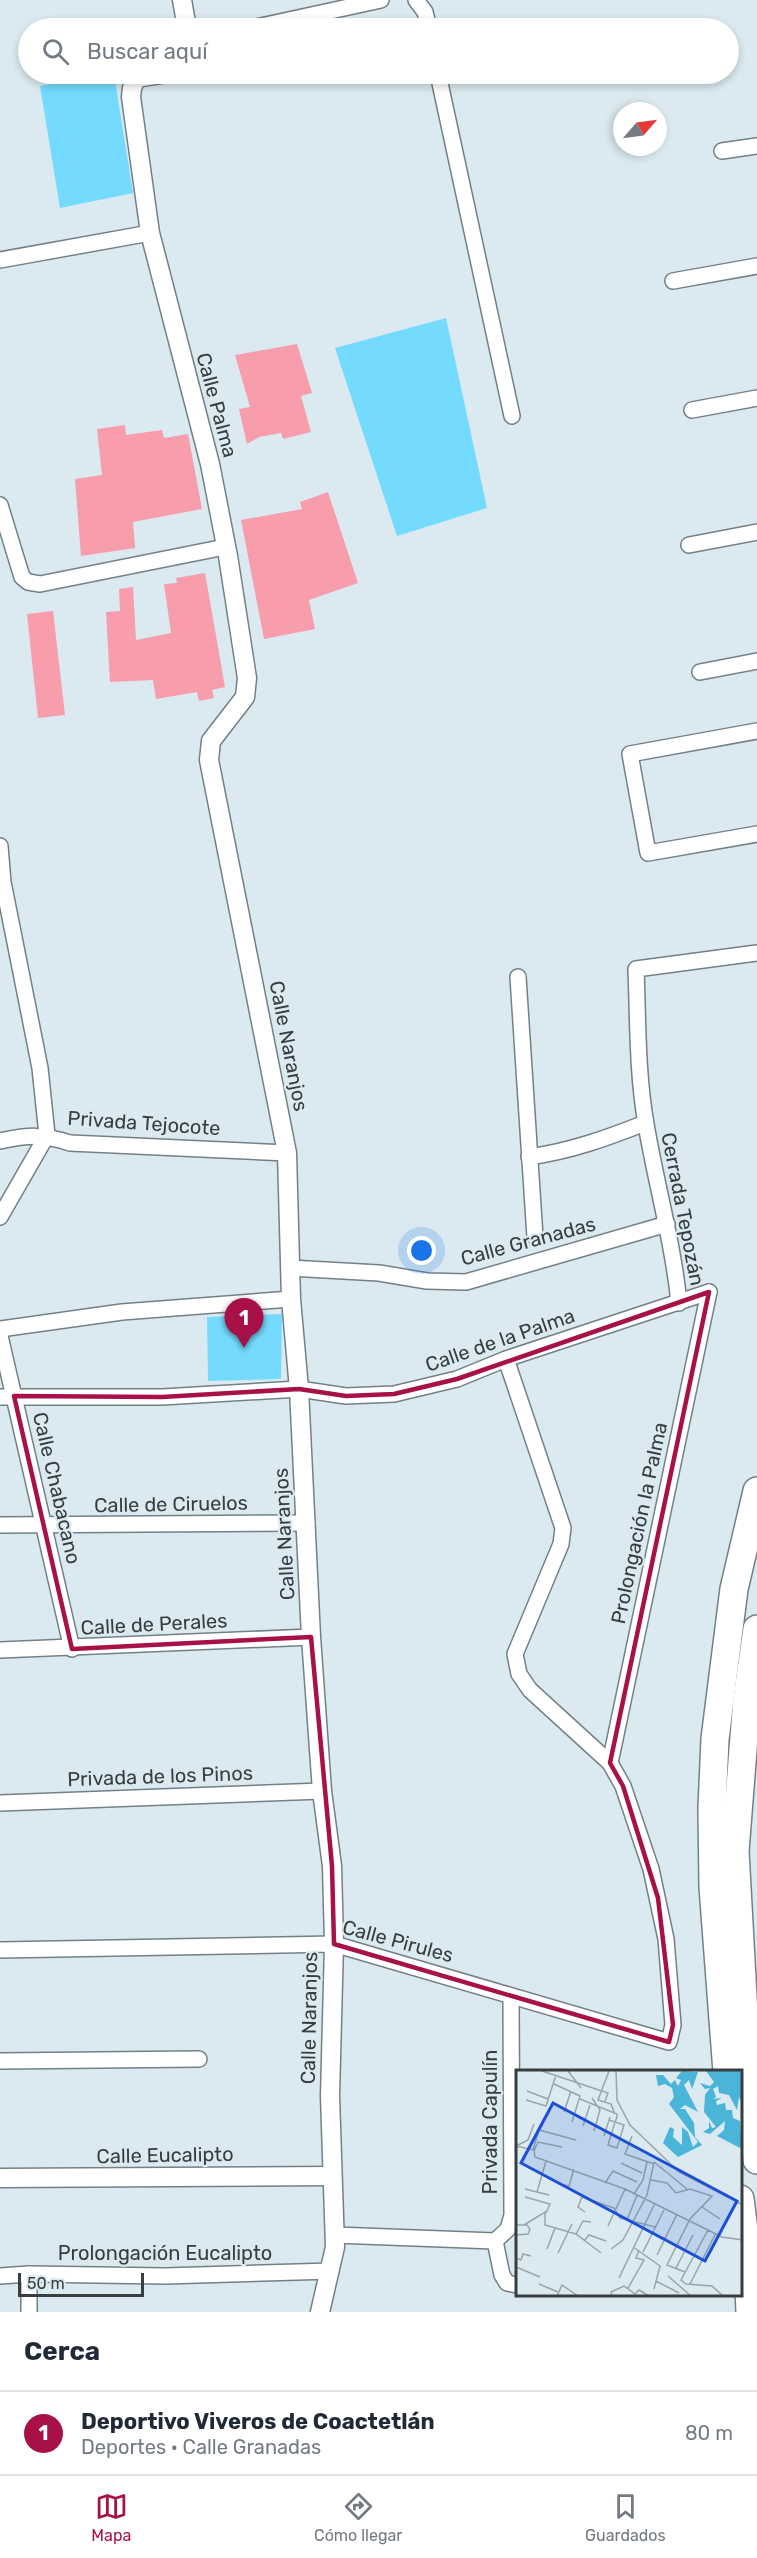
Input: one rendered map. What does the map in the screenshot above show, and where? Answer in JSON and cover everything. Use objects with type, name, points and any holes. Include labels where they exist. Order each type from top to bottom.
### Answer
[{"type":"highway","points":[[728,2070],[713,1887],[715,1739],[734,1589],[757,1491]]},
{"type":"highway","points":[[728,2070],[717,1893],[717,1787],[736,1606],[757,1510]]},
{"type":"highway","points":[[757,1629],[747,1699],[735,1851],[746,2033],[757,2160]]},
{"type":"highway","points":[[757,1659],[748,1718],[741,1798],[740,1897],[757,2124]]},
{"type":"highway","points":[[742,2208],[748,2262],[748,2312]]},
{"type":"highway","points":[[742,2233],[748,2312]]},
{"type":"street","points":[[182,0],[185,18]]},
{"type":"street","points":[[298,18],[381,0]]},
{"type":"street","points":[[416,0],[426,18]]},
{"type":"street","name":"Calle Palma","points":[[134,84],[132,88],[150,233],[210,464],[247,678],[245,697],[211,741],[209,760]]},
{"type":"street","points":[[440,84],[512,416]]},
{"type":"street","points":[[722,151],[757,146]]},
{"type":"street","points":[[0,260],[150,233]]},
{"type":"street","points":[[673,281],[757,266]]},
{"type":"street","points":[[692,410],[757,398]]},
{"type":"street","points":[[0,505],[22,577],[28,582],[40,584],[225,548]]},
{"type":"street","points":[[689,545],[757,532]]},
{"type":"street","points":[[700,672],[757,661]]},
{"type":"street","points":[[757,731],[630,754],[648,853],[757,834]]},
{"type":"street","name":"Calle Naranjos","points":[[209,760],[287,1153],[291,1299],[307,1523],[311,1637],[322,1791],[332,1866],[334,1944],[330,2096],[331,2176],[335,2235],[331,2271],[320,2312]]},
{"type":"street","points":[[0,846],[3,882],[40,1068],[47,1136],[0,1217]]},
{"type":"street","name":"Cerrada Tepozán","points":[[679,1303],[667,1224],[645,1123],[636,969],[757,953]]},
{"type":"street","points":[[518,977],[535,1237]]},
{"type":"street","name":"Cerrada Tepozán","points":[[529,1157],[562,1153],[587,1146],[645,1123]]},
{"type":"street","name":"Privada Tejocote","points":[[0,1141],[28,1135],[47,1136],[70,1143],[287,1153]]},
{"type":"street","name":"Calle Granadas","points":[[290,1268],[379,1273],[428,1281],[466,1282],[667,1224]]},
{"type":"street","name":"Calle de la Palma","points":[[299,1389],[346,1396],[394,1394],[457,1379],[506,1359],[709,1292]]},
{"type":"street","name":"Prolongación la Palma","points":[[610,1763],[709,1292]]},
{"type":"street","points":[[0,1329],[122,1312],[291,1299]]},
{"type":"street","name":"Calle Chabacano","points":[[0,1336],[7,1396],[44,1526],[72,1649]]},
{"type":"street","points":[[506,1359],[563,1528],[561,1544],[515,1654],[519,1674],[530,1690],[610,1763]]},
{"type":"street","points":[[7,1396],[162,1397],[299,1389]]},
{"type":"street","name":"Calle de Ciruelos","points":[[0,1525],[307,1523]]},
{"type":"street","name":"Calle de Perales","points":[[0,1650],[72,1649],[311,1637]]},
{"type":"street","name":"Calle Pirules","points":[[0,1950],[334,1944],[669,2042],[673,2025],[666,1939],[658,1898],[651,1869],[623,1786],[610,1763]]},
{"type":"street","name":"Privada de los Pinos","points":[[0,1803],[322,1791]]},
{"type":"street","name":"Privada Capulín","points":[[495,2241],[508,2229],[512,2215],[511,1996]]},
{"type":"street","points":[[0,2061],[199,2059]]},
{"type":"street","name":"Calle Eucalipto","points":[[0,2178],[331,2176]]},
{"type":"street","points":[[335,2235],[495,2241],[502,2276],[507,2283],[516,2285]]},
{"type":"street","name":"Prolongación Eucalipto","points":[[0,2276],[29,2274],[165,2276],[331,2271]]},
{"type":"street","points":[[29,2274],[29,2312]]},
{"type":"highlighted area","points":[[709,1292],[610,1763],[623,1786],[658,1898],[673,2025],[669,2042],[334,1944],[332,1866],[311,1637],[72,1649],[14,1396],[162,1397],[299,1389],[346,1396],[394,1394],[457,1379]]},
{"type":"shaded area","points":[[116,84],[133,193],[60,208],[40,86]]},
{"type":"shaded area","points":[[446,318],[487,508],[397,536],[335,348]]},
{"type":"shaded area","points":[[282,1314],[281,1379],[208,1381],[207,1317]]},
{"type":"building","points":[[297,344],[312,393],[301,396],[311,432],[283,439],[281,433],[259,437],[247,444],[239,409],[250,407],[235,355]]},
{"type":"building","points":[[125,425],[126,435],[162,430],[164,438],[188,434],[202,509],[133,522],[135,548],[81,556],[75,479],[102,475],[97,429]]},
{"type":"building","points":[[328,492],[358,583],[309,600],[315,629],[264,639],[241,520],[302,509],[300,502]]},
{"type":"building","points":[[205,573],[225,687],[212,690],[214,698],[199,701],[197,692],[156,699],[153,680],[110,682],[106,612],[120,611],[119,589],[133,587],[136,640],[171,633],[164,584],[177,583],[176,578]]},
{"type":"building","points":[[53,611],[65,715],[38,718],[27,614]]},
{"type":"place","name":"Deportivo Viveros de Coactetlán","points":[[244,1348]]}]
